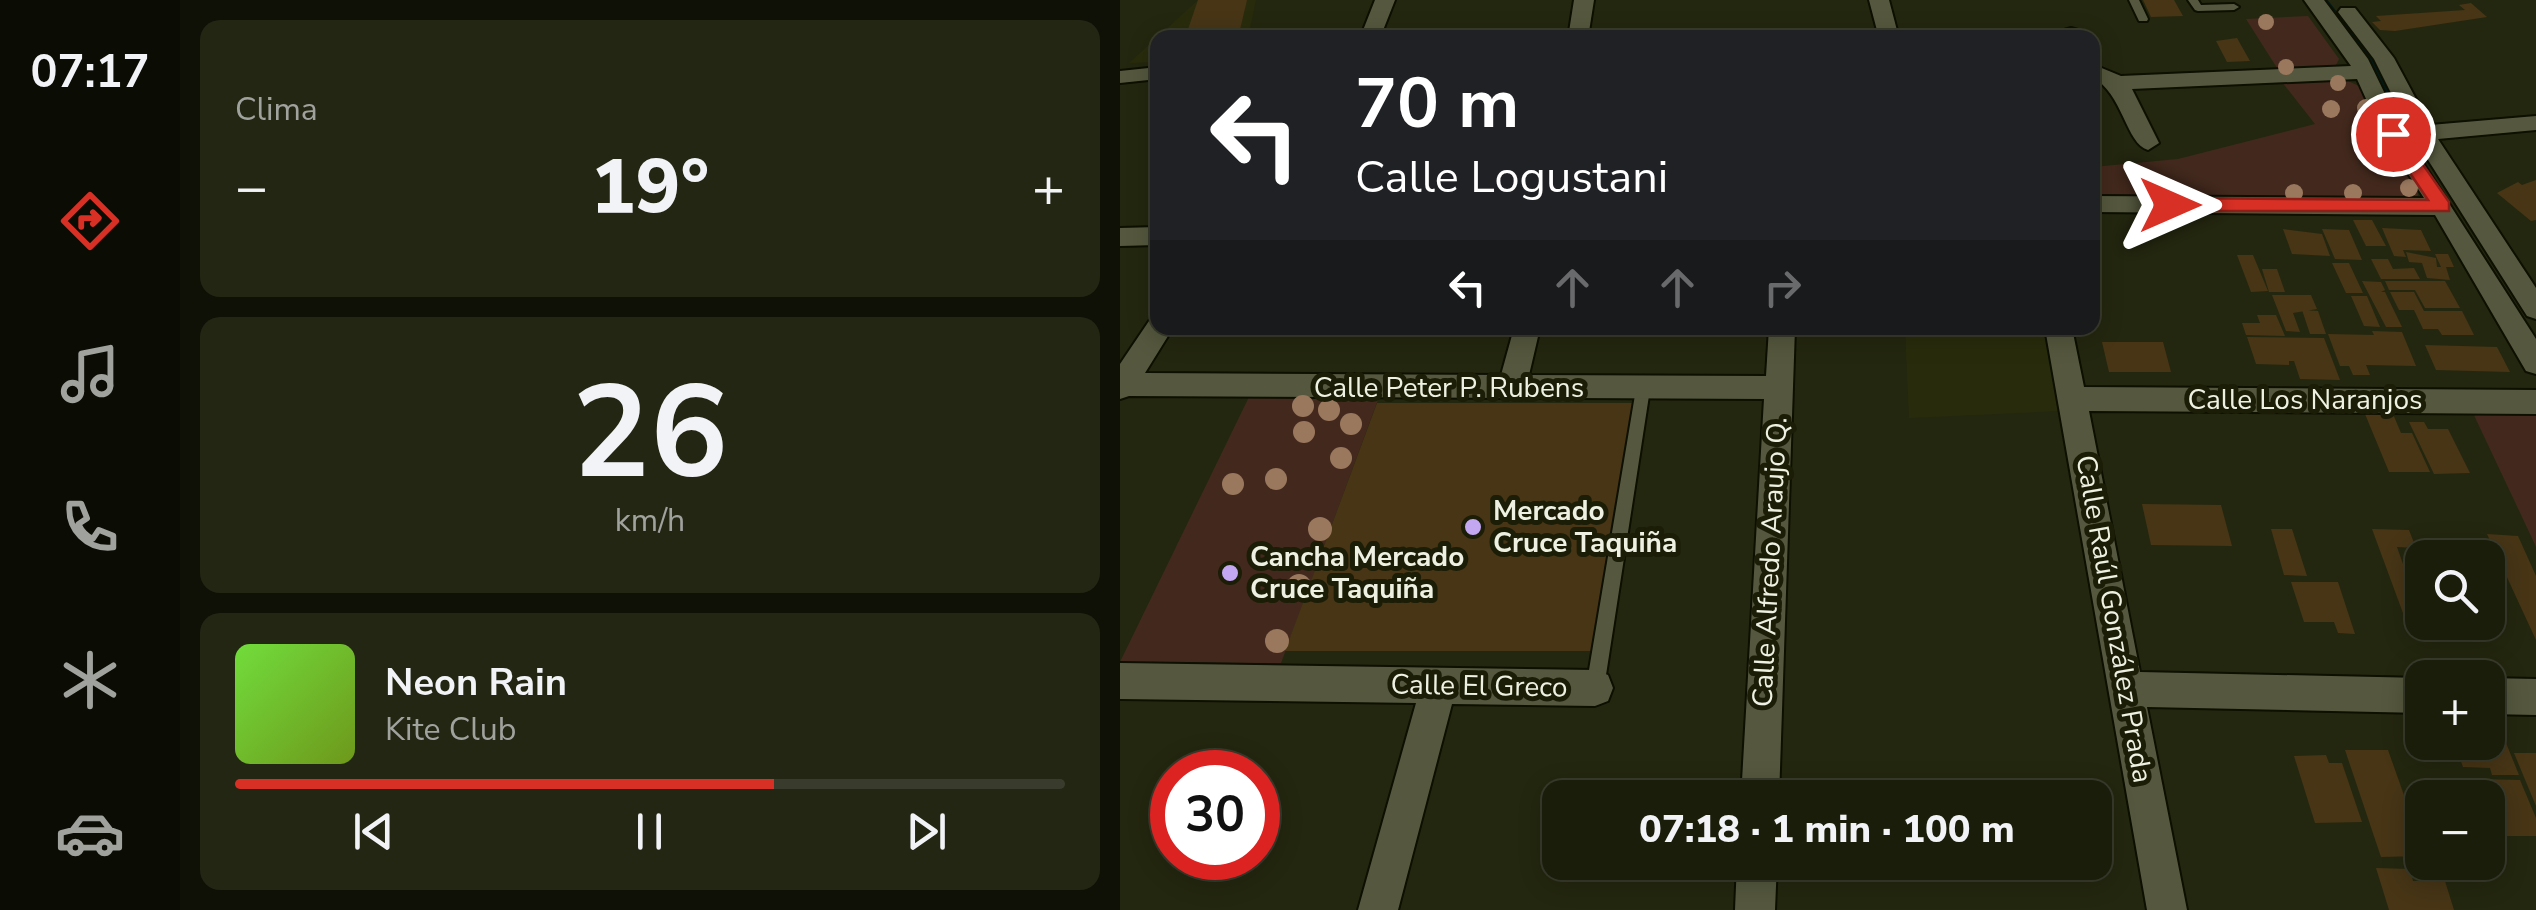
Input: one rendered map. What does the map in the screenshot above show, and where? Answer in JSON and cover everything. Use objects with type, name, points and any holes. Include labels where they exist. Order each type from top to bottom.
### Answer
[{"type":"street","points":[[1373,30],[1386,0]]},
{"type":"street","points":[[1579,30],[1584,0]]},
{"type":"street","points":[[1879,0],[1886,30]]},
{"type":"street","points":[[2314,0],[2364,72],[2393,134],[2442,207],[2536,364]]},
{"type":"street","points":[[2338,0],[2384,58],[2423,134],[2536,309]]},
{"type":"street","points":[[2100,71],[2119,83],[2148,142]]},
{"type":"street","points":[[2119,83],[2364,72]]},
{"type":"street","points":[[1122,77],[1150,74]]},
{"type":"street","points":[[2393,134],[2536,123]]},
{"type":"street","points":[[2100,204],[2442,207]]},
{"type":"street","points":[[1120,237],[1150,236]]},
{"type":"street","points":[[1120,385],[1154,335]]},
{"type":"street","points":[[1512,388],[1525,335]]},
{"type":"street","name":"Calle Alfredo Araujo Q.","points":[[1761,780],[1782,335]]},
{"type":"street","name":"Calle Raúl González Prada","points":[[2060,335],[2167,910]]},
{"type":"street","name":"Calle Peter P. Rubens","points":[[1120,385],[1778,388]]},
{"type":"street","name":"Calle Los Naranjos","points":[[2074,398],[2536,402]]},
{"type":"street","name":"Calle El Greco","points":[[1120,681],[1595,688]]},
{"type":"street","points":[[1378,910],[1439,686]]},
{"type":"street","points":[[2126,688],[2405,695]]},
{"type":"street","points":[[2505,696],[2536,697]]},
{"type":"street","points":[[1754,910],[1756,880]]},
{"type":"lane","points":[[2134,0],[2144,19]]},
{"type":"lane","points":[[2194,0],[2198,8],[2234,6]]},
{"type":"lane","name":"Calle El Greco","points":[[1595,688],[1643,389]]},
{"type":"shaded area","points":[[1198,0],[1256,0],[1250,30],[1165,30]]},
{"type":"shaded area","points":[[2308,16],[2339,59],[2335,67],[2279,71],[2246,19]]},
{"type":"shaded area","points":[[1150,44],[1150,62],[1129,63]]},
{"type":"shaded area","points":[[2343,79],[2359,86],[2417,186],[2418,196],[2100,197],[2100,166],[2178,159],[2315,124],[2282,82]]},
{"type":"shaded area","points":[[1905,335],[2045,335],[2058,411],[1909,418]]},
{"type":"shaded area","points":[[1249,397],[1379,397],[1281,663],[1120,662]]},
{"type":"shaded area","points":[[2473,413],[2536,415],[2536,547],[2531,536]]},
{"type":"building","points":[[1198,0],[1247,0],[1240,30],[1188,30]]},
{"type":"building","points":[[2143,0],[2174,0],[2183,16],[2151,17]]},
{"type":"building","points":[[2471,3],[2487,17],[2395,31],[2380,30],[2372,22],[2381,21],[2376,16],[2465,10],[2459,5]]},
{"type":"building","points":[[2237,38],[2250,61],[2227,62],[2216,41]]},
{"type":"building","points":[[2536,180],[2536,220],[2531,221],[2497,193],[2518,182],[2522,185]]},
{"type":"building","points":[[2353,220],[2372,220],[2386,246],[2366,246]]},
{"type":"building","points":[[2382,228],[2421,230],[2431,251],[2403,250],[2406,257],[2394,256]]},
{"type":"building","points":[[2283,229],[2322,234],[2330,256],[2292,254]]},
{"type":"building","points":[[2322,229],[2349,230],[2362,260],[2335,259]]},
{"type":"building","points":[[2406,252],[2436,258],[2437,267],[2441,267],[2435,254],[2448,254],[2454,267],[2446,267],[2450,280],[2427,278],[2422,263],[2409,262]]},
{"type":"building","points":[[2237,255],[2253,255],[2268,291],[2251,292]]},
{"type":"building","points":[[2371,259],[2388,259],[2393,269],[2414,268],[2420,279],[2381,279]]},
{"type":"building","points":[[2332,263],[2349,263],[2363,293],[2346,293]]},
{"type":"building","points":[[2262,269],[2277,269],[2285,292],[2269,292]]},
{"type":"building","points":[[2362,281],[2381,282],[2385,290],[2381,292],[2385,292],[2402,327],[2386,327]]},
{"type":"building","points":[[2385,281],[2445,281],[2460,308],[2425,308],[2415,290],[2389,290]]},
{"type":"building","points":[[2390,292],[2414,292],[2424,311],[2462,311],[2474,335],[2442,335],[2438,329],[2423,329],[2414,310],[2399,310]]},
{"type":"building","points":[[2272,295],[2311,295],[2317,309],[2293,313],[2300,332],[2286,331]]},
{"type":"building","points":[[2351,296],[2367,296],[2380,327],[2364,326]]},
{"type":"building","points":[[2302,310],[2318,311],[2326,334],[2310,334]]},
{"type":"building","points":[[2257,315],[2276,315],[2285,336],[2246,335],[2242,323],[2260,323]]},
{"type":"building","points":[[2372,331],[2402,332],[2416,366],[2366,365],[2370,375],[2353,375],[2349,366],[2340,366],[2328,334],[2374,335]]},
{"type":"building","points":[[2247,337],[2324,338],[2340,380],[2300,379],[2294,361],[2289,361],[2289,365],[2256,364]]},
{"type":"building","points":[[2102,342],[2163,342],[2171,372],[2109,372]]},
{"type":"building","points":[[2425,345],[2497,347],[2510,372],[2436,370]]},
{"type":"building","name":"Mercado Cruce Taquiña","points":[[1377,403],[1634,403],[1594,651],[1285,651]]},
{"type":"building","points":[[2365,414],[2393,414],[2401,433],[2412,433],[2430,472],[2389,472]]},
{"type":"building","points":[[2409,422],[2424,422],[2428,429],[2448,429],[2470,473],[2434,474]]},
{"type":"building","points":[[2142,504],[2221,505],[2232,546],[2151,545]]},
{"type":"building","points":[[2271,529],[2292,529],[2307,576],[2284,575]]},
{"type":"building","points":[[2372,529],[2409,530],[2413,540],[2405,540],[2405,547],[2397,547],[2405,564],[2405,619]]},
{"type":"building","points":[[2487,534],[2518,536],[2536,576],[2536,640],[2505,573],[2505,540],[2490,540]]},
{"type":"building","points":[[2291,582],[2338,582],[2355,634],[2338,633],[2334,622],[2304,622]]},
{"type":"building","points":[[2505,740],[2519,775],[2492,775],[2490,768],[2463,767],[2460,760],[2505,760]]},
{"type":"building","points":[[2345,750],[2388,750],[2405,798],[2405,856],[2381,857]]},
{"type":"building","points":[[2514,753],[2536,753],[2536,806]]},
{"type":"building","points":[[2326,755],[2329,763],[2342,763],[2362,822],[2315,823],[2294,756]]},
{"type":"building","points":[[2477,779],[2520,780],[2536,818],[2536,836],[2505,836],[2505,780]]},
{"type":"building","points":[[2376,868],[2405,869],[2405,880],[2445,881],[2454,910],[2389,910]]},
{"type":"waterway","points":[[2324,0],[2372,62],[2398,119]]},
{"type":"place","name":"Mercado Cruce Taquiña","points":[[1473,527]]},
{"type":"place","name":"Cancha Mercado Cruce Taquiña","points":[[1230,573]]},
{"type":"route","points":[[2170,205],[2442,207],[2393,134]]}]
